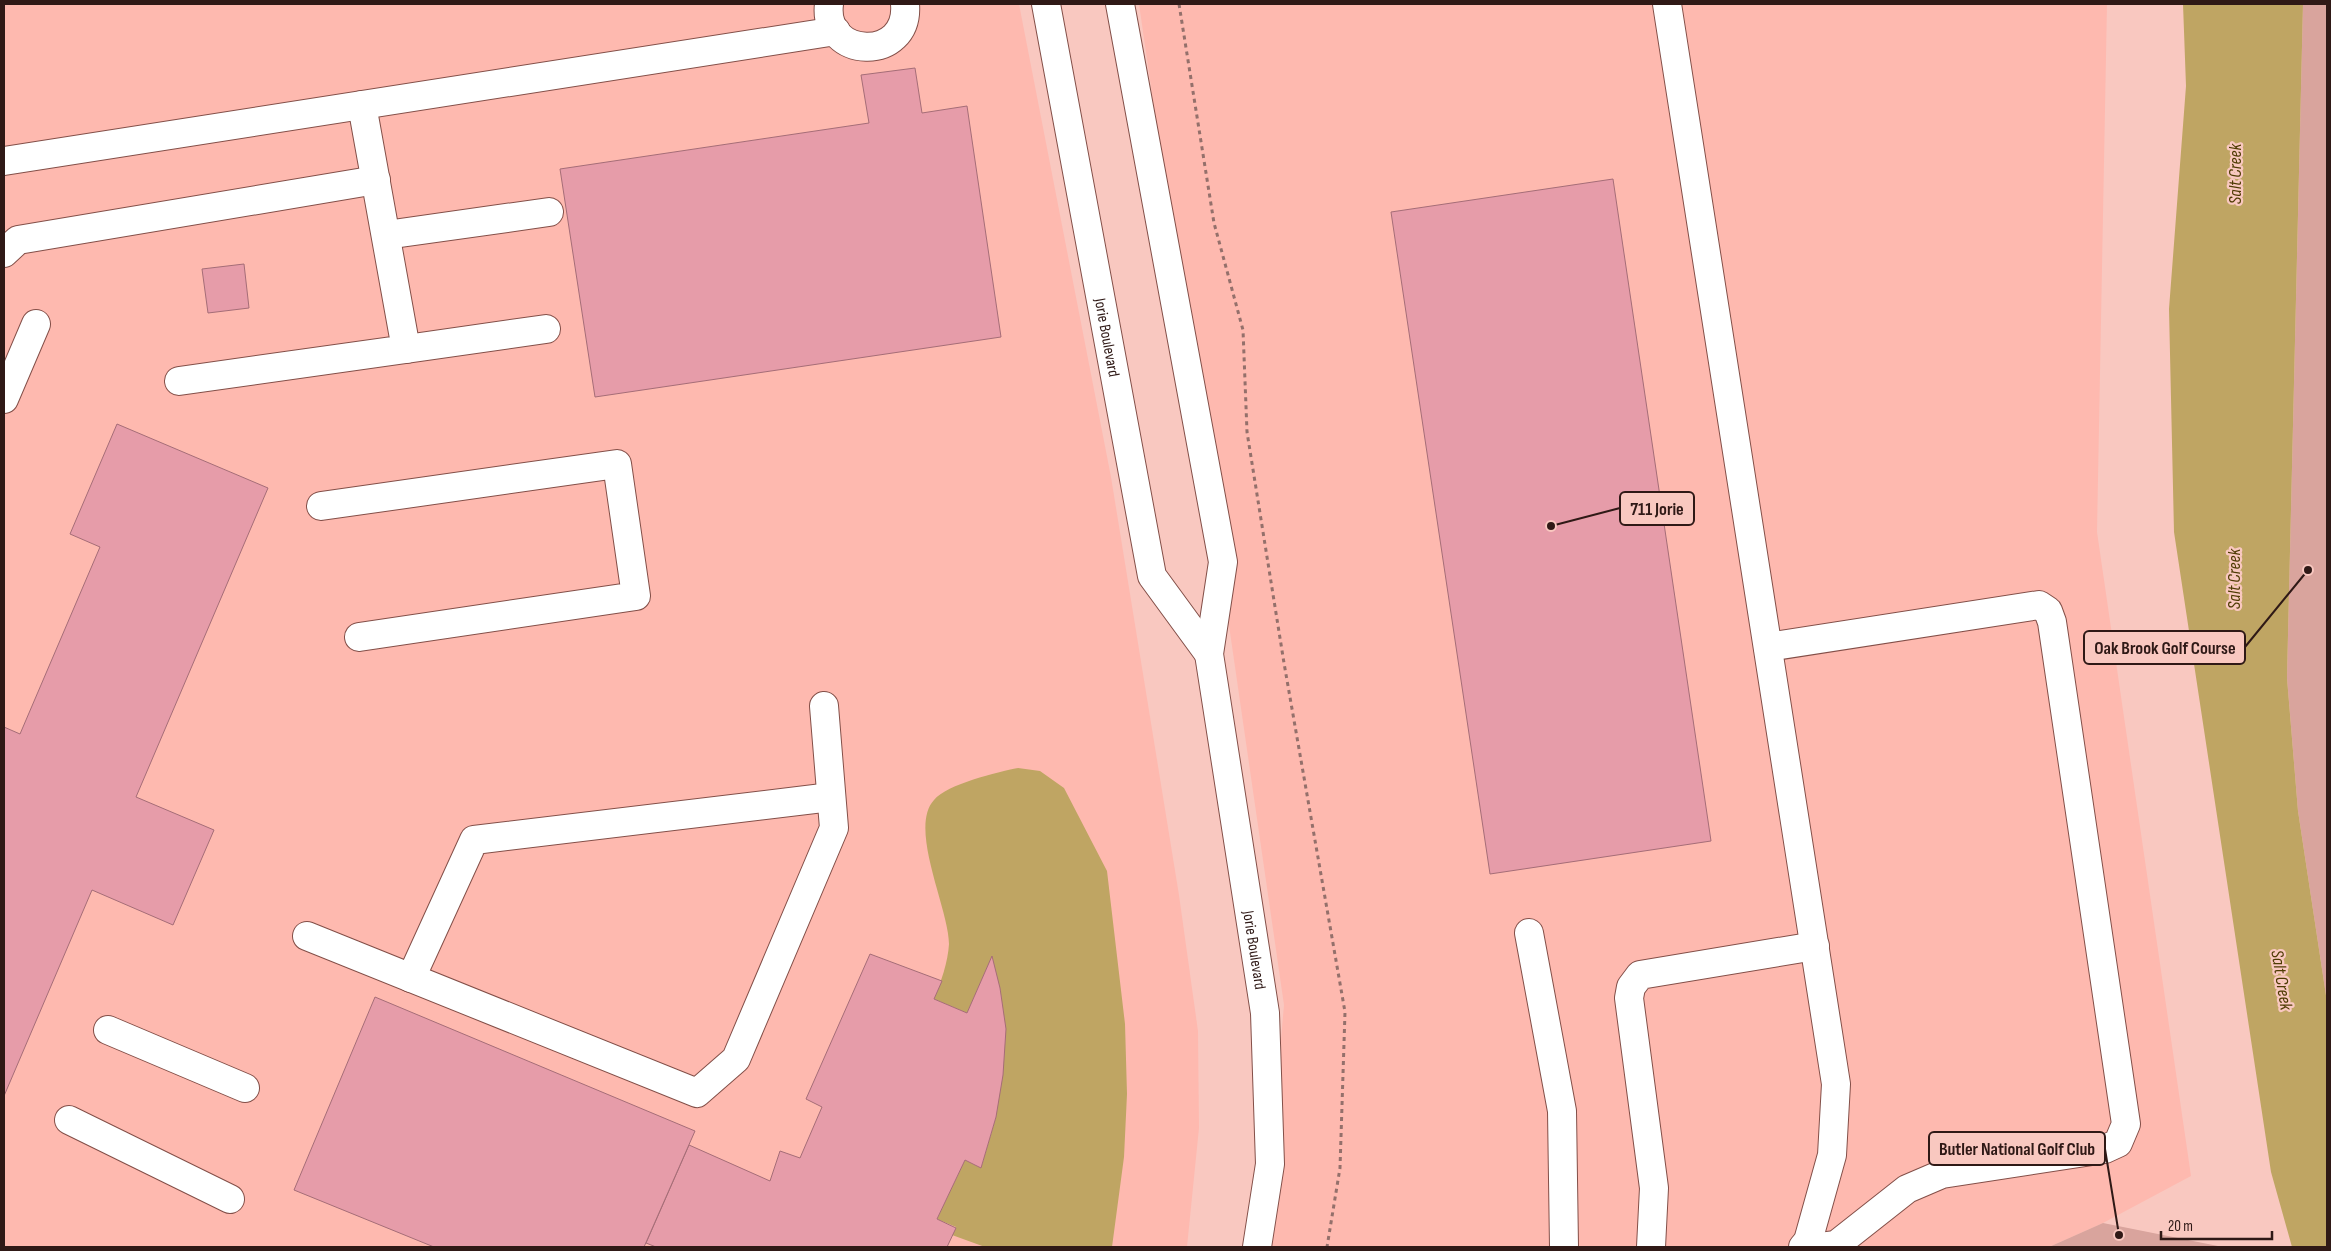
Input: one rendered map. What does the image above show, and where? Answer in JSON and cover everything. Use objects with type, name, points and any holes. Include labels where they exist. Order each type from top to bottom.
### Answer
[{"type":"main road","points":[[829,4],[830,20],[836,32],[845,41],[858,47],[871,48],[884,44],[895,36],[903,25],[905,4]]},
{"type":"main road","name":"Jorie Boulevard","points":[[1046,4],[1152,576],[1209,654]]},
{"type":"main road","name":"Jorie Boulevard","points":[[1120,4],[1222,562],[1209,654],[1265,1012],[1270,1164],[1257,1247]]},
{"type":"main road","points":[[1667,4],[1836,1084],[1832,1155],[1806,1244],[1820,1247],[1836,1245],[1907,1189],[1942,1174],[2105,1149],[2118,1143],[2126,1124],[2052,622],[2048,611],[2039,605],[1768,647]]},
{"type":"main road","points":[[4,161],[836,32]]},
{"type":"main road","points":[[362,105],[406,348]]},
{"type":"main road","points":[[4,253],[18,240],[376,180]]},
{"type":"main road","points":[[386,235],[549,212]]},
{"type":"main road","points":[[5,392],[36,324]]},
{"type":"main road","points":[[179,381],[546,329]]},
{"type":"main road","points":[[321,506],[617,464],[636,596],[359,637]]},
{"type":"main road","points":[[307,936],[697,1093],[736,1059],[834,828],[824,706]]},
{"type":"main road","points":[[411,978],[474,840],[831,796]]},
{"type":"main road","points":[[1529,933],[1562,1111],[1564,1247]]},
{"type":"main road","points":[[1652,1247],[1654,1188],[1629,998],[1631,987],[1640,975],[1814,946]]},
{"type":"main road","points":[[108,1030],[245,1088]]},
{"type":"main road","points":[[69,1120],[230,1199]]},
{"type":"path","points":[[1179,4],[1214,223],[1243,330],[1247,432],[1284,663],[1345,1012],[1340,1168],[1326,1247]]},
{"type":"shaded area","points":[[4,4],[1019,4],[1111,477],[1179,895],[1198,1031],[1199,1128],[1187,1247],[4,1247]]},
{"type":"shaded area","points":[[1139,4],[2107,4],[2097,532],[2191,1176],[2103,1223],[2049,1247],[1263,1247],[1284,1005]]},
{"type":"shaded area","points":[[2303,4],[2327,4],[2327,1002],[2298,811],[2287,678]]},
{"type":"shaded area","points":[[2103,1223],[2223,1247],[2049,1247]]},
{"type":"water","name":"Salt Creek","points":[[2183,4],[2303,4],[2287,678],[2298,811],[2327,1002],[2327,1247],[2292,1247],[2271,1172],[2174,532],[2169,309],[2186,86]]},
{"type":"water","points":[[1018,768],[1040,771],[1064,788],[1107,871],[1125,1024],[1127,1094],[1124,1157],[1112,1247],[985,1247],[952,1235],[956,1227],[937,1219],[965,1160],[981,1168],[996,1117],[992,957],[967,1013],[934,999],[944,972],[949,944],[943,911],[927,849],[925,829],[927,813],[934,800],[950,789],[998,772]]},
{"type":"building","points":[[915,68],[922,113],[967,106],[1001,337],[595,397],[560,169],[869,123],[861,75]]},
{"type":"building","points":[[1613,179],[1711,841],[1490,874],[1391,212]]},
{"type":"building","points":[[244,264],[249,308],[208,313],[202,269]]},
{"type":"building","points":[[117,424],[268,488],[136,797],[214,830],[173,925],[92,890],[4,1096],[4,727],[20,734],[100,547],[70,534]]},
{"type":"building","points":[[870,954],[942,981],[934,999],[967,1013],[992,956],[1000,988],[1006,1029],[1003,1075],[996,1117],[981,1168],[965,1160],[937,1219],[956,1228],[947,1247],[656,1247],[646,1243],[689,1145],[770,1181],[780,1151],[800,1158],[822,1107],[806,1099]]},
{"type":"building","points":[[375,997],[695,1131],[644,1247],[434,1247],[294,1190]]},
{"type":"place","name":"711 Jorie","points":[[1551,526]]},
{"type":"place","name":"Oak Brook Golf Course","points":[[2308,570]]},
{"type":"place","name":"Butler National Golf Club","points":[[2119,1235]]}]
